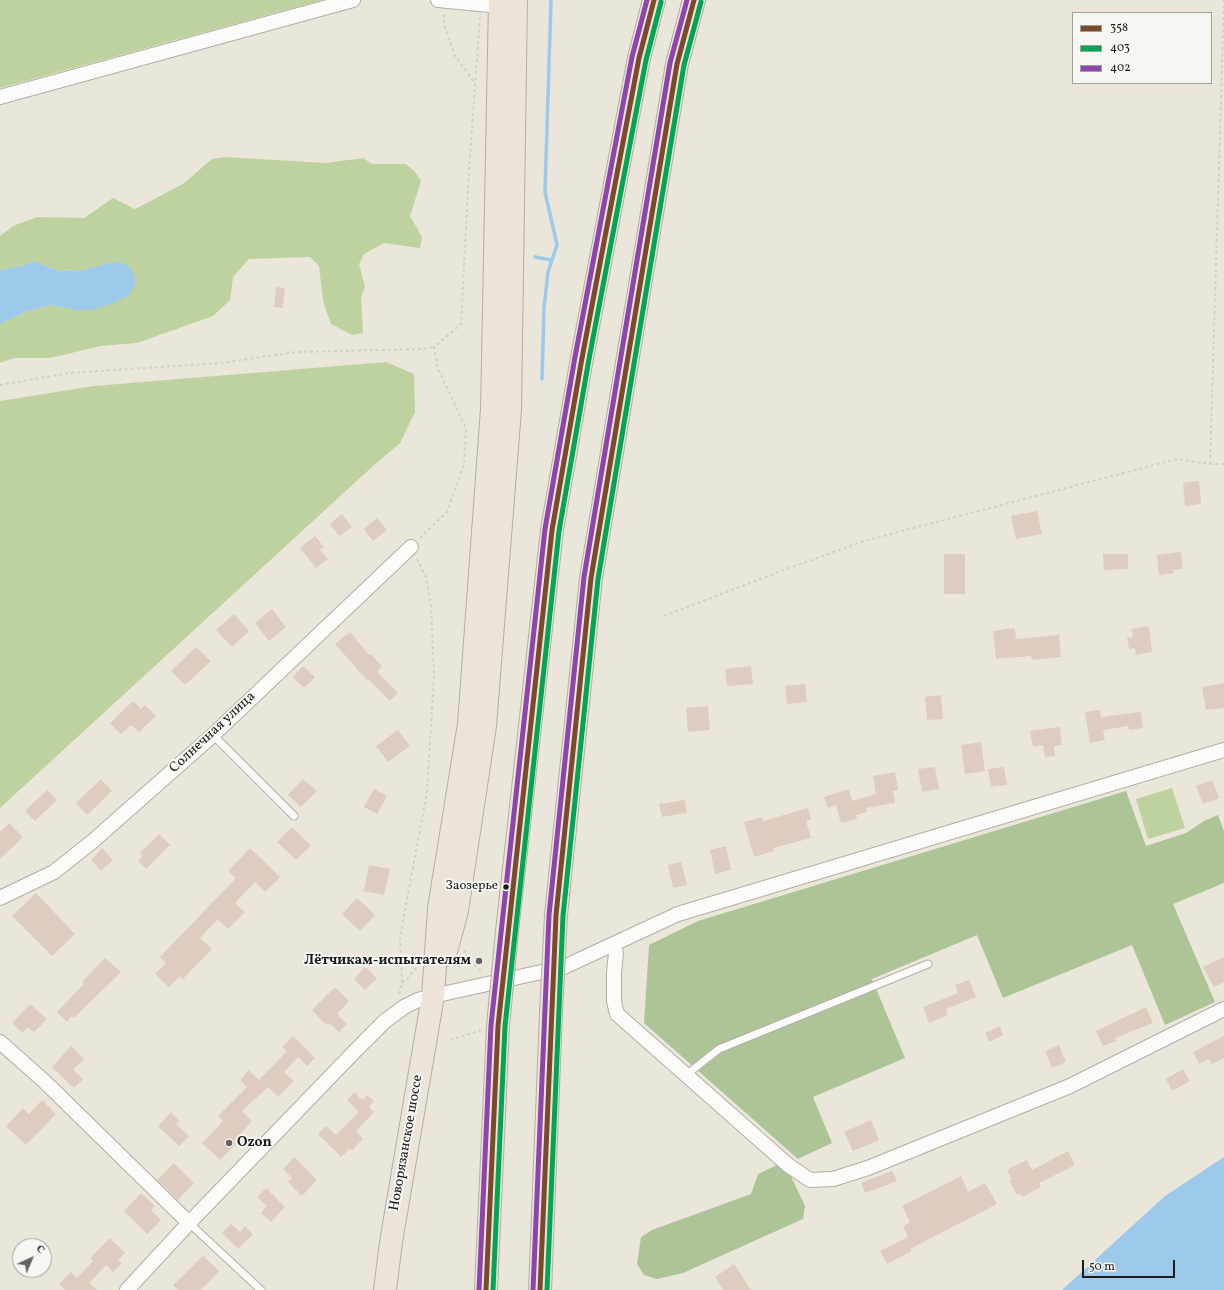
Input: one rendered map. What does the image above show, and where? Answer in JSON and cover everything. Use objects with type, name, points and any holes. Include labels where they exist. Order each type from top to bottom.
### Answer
[{"type":"main road","points":[[486,1290],[498,1026],[507,931],[552,530],[582,358],[635,81],[654,0]]},
{"type":"main road","points":[[540,1290],[556,915],[591,578],[678,64],[694,0]]},
{"type":"main road","name":"Новорязанское шоссе","points":[[386,1290],[390,1242],[433,996],[457,911],[485,726],[510,410],[499,3]]},
{"type":"street","points":[[0,97],[353,0]]},
{"type":"street","points":[[441,0],[499,3]]},
{"type":"street","name":"Солнечная улица","points":[[0,898],[54,872],[93,841],[213,735],[411,547]]},
{"type":"street","points":[[127,1290],[189,1223],[357,1049],[395,1013],[418,1000],[564,968],[678,914],[1224,750]]},
{"type":"street","points":[[613,945],[616,953],[614,973],[617,1014],[788,1165],[810,1180],[833,1179],[868,1168],[1070,1086],[1224,1009]]},
{"type":"street","points":[[0,1042],[44,1080],[189,1223]]},
{"type":"lane","points":[[213,735],[294,816]]},
{"type":"lane","points":[[686,1075],[719,1049],[928,964]]},
{"type":"lane","points":[[189,1223],[262,1290]]},
{"type":"path","points":[[441,0],[444,25],[455,56],[475,83]]},
{"type":"path","points":[[1210,464],[1224,0]]},
{"type":"path","points":[[0,385],[69,373],[221,364],[296,352],[420,349],[434,347],[461,324],[475,83],[499,3]]},
{"type":"path","points":[[395,1013],[402,983],[400,937],[427,792],[434,676],[431,605],[426,577],[411,547],[447,512],[464,466],[466,428],[438,369],[434,347]]},
{"type":"path","points":[[664,616],[864,541],[1177,459],[1210,464],[1224,464]]},
{"type":"path","points":[[463,946],[468,958],[475,967],[498,982]]},
{"type":"path","points":[[450,1040],[498,1026]]},
{"type":"green space","points":[[0,0],[322,0],[0,88]]},
{"type":"green space","points":[[225,157],[326,163],[363,158],[372,164],[406,164],[415,172],[421,181],[410,216],[422,237],[420,248],[384,243],[364,254],[359,264],[365,287],[361,297],[363,333],[352,335],[331,324],[323,301],[319,266],[310,257],[249,259],[233,277],[230,300],[213,316],[137,343],[101,346],[50,358],[14,358],[0,363],[0,324],[25,312],[51,305],[76,310],[90,310],[127,297],[109,263],[84,270],[58,271],[34,261],[22,266],[0,270],[0,236],[13,226],[37,217],[84,218],[113,198],[135,209],[183,184],[212,159]]},
{"type":"green space","points":[[386,362],[414,374],[415,412],[400,443],[373,466],[0,808],[0,401],[94,386]]},
{"type":"green space","points":[[1172,788],[1185,828],[1148,839],[1136,799]]},
{"type":"green space","points":[[1126,791],[1146,846],[1186,833],[1204,821],[1218,815],[1224,831],[1224,883],[1173,904],[1215,1002],[1165,1025],[1132,945],[1003,998],[977,935],[872,979],[905,1058],[813,1097],[832,1143],[798,1159],[644,1023],[649,945],[698,921]]},
{"type":"green space","points":[[781,1163],[789,1172],[805,1206],[803,1219],[683,1273],[657,1279],[644,1275],[637,1264],[641,1237],[652,1230],[751,1194],[758,1174]]},
{"type":"water","points":[[34,261],[58,271],[84,270],[109,263],[122,262],[132,270],[136,283],[127,297],[103,307],[90,310],[76,310],[51,305],[25,312],[0,324],[0,270],[22,266]]},
{"type":"water","points":[[1224,1157],[1224,1290],[1062,1290],[1165,1196]]},
{"type":"building","points":[[276,287],[285,288],[283,308],[274,307]]},
{"type":"building","points":[[1199,481],[1201,504],[1185,506],[1183,483]]},
{"type":"building","points":[[1037,511],[1042,534],[1016,539],[1011,516]]},
{"type":"building","points":[[342,514],[352,527],[339,536],[330,524]]},
{"type":"building","points":[[377,518],[387,530],[373,541],[364,529]]},
{"type":"building","points":[[315,536],[324,547],[320,550],[328,559],[316,568],[300,548]]},
{"type":"building","points":[[1181,552],[1183,569],[1173,570],[1174,573],[1159,575],[1157,555]]},
{"type":"building","points":[[944,554],[965,554],[965,594],[944,594]]},
{"type":"building","points":[[1103,554],[1128,554],[1128,569],[1104,570]]},
{"type":"building","points":[[272,609],[286,627],[269,641],[255,623]]},
{"type":"building","points":[[234,614],[249,631],[232,647],[216,630]]},
{"type":"building","points":[[1149,626],[1152,652],[1136,655],[1135,648],[1129,649],[1127,638],[1133,637],[1132,629]]},
{"type":"building","points":[[1015,628],[1016,639],[1059,635],[1061,657],[1032,660],[1031,656],[996,659],[993,631]]},
{"type":"building","points":[[350,632],[369,655],[371,654],[382,666],[377,672],[398,693],[390,701],[368,679],[367,680],[335,644]]},
{"type":"building","points":[[196,647],[211,661],[185,685],[171,671]]},
{"type":"building","points":[[303,666],[315,677],[304,688],[293,677]]},
{"type":"building","points":[[751,666],[753,684],[727,686],[725,669]]},
{"type":"building","points":[[1224,683],[1224,708],[1206,710],[1202,687]]},
{"type":"building","points":[[805,684],[807,702],[787,704],[785,686]]},
{"type":"building","points":[[941,695],[943,719],[927,720],[925,697]]},
{"type":"building","points":[[133,701],[141,709],[145,705],[156,716],[139,732],[131,725],[121,734],[110,723]]},
{"type":"building","points":[[708,706],[710,730],[688,732],[686,708]]},
{"type":"building","points":[[1100,710],[1101,717],[1141,712],[1143,728],[1129,730],[1128,726],[1103,730],[1105,740],[1090,743],[1085,712]]},
{"type":"building","points":[[1060,727],[1062,745],[1054,746],[1055,756],[1045,757],[1043,745],[1033,747],[1030,731]]},
{"type":"building","points":[[398,730],[410,746],[388,762],[376,746]]},
{"type":"building","points":[[981,742],[985,771],[965,774],[961,745]]},
{"type":"building","points":[[935,767],[939,789],[922,792],[918,769]]},
{"type":"building","points":[[1004,767],[1007,785],[991,787],[988,769]]},
{"type":"building","points":[[895,772],[898,790],[893,791],[895,803],[866,808],[867,812],[856,815],[857,819],[841,823],[836,805],[828,808],[824,797],[849,789],[852,801],[876,794],[873,776]]},
{"type":"building","points":[[101,779],[112,791],[87,815],[76,803]]},
{"type":"building","points":[[303,779],[317,791],[301,807],[288,795]]},
{"type":"building","points":[[1212,780],[1219,798],[1203,804],[1196,786]]},
{"type":"building","points":[[374,789],[387,796],[377,814],[364,807]]},
{"type":"building","points":[[47,790],[57,800],[35,821],[25,811]]},
{"type":"building","points":[[685,800],[687,813],[662,817],[659,804]]},
{"type":"building","points":[[808,808],[811,819],[806,821],[811,838],[773,848],[774,851],[754,857],[744,822],[762,817],[763,821]]},
{"type":"building","points":[[9,823],[23,837],[0,859],[0,832]]},
{"type":"building","points":[[292,827],[311,846],[296,860],[277,842]]},
{"type":"building","points":[[159,834],[170,845],[146,869],[138,861],[143,856],[140,853]]},
{"type":"building","points":[[726,846],[731,870],[715,874],[710,850]]},
{"type":"building","points":[[102,848],[113,860],[101,871],[91,860]]},
{"type":"building","points":[[250,848],[280,877],[265,892],[255,882],[235,903],[245,912],[228,929],[218,919],[200,938],[212,949],[183,979],[180,976],[169,987],[155,974],[166,963],[160,957],[236,878],[228,871]]},
{"type":"building","points":[[681,862],[687,885],[673,888],[668,865]]},
{"type":"building","points":[[369,865],[390,869],[384,895],[364,891]]},
{"type":"building","points":[[36,893],[75,934],[52,956],[12,916]]},
{"type":"building","points":[[357,898],[375,915],[360,931],[342,914]]},
{"type":"building","points":[[1224,957],[1224,982],[1214,987],[1203,967]]},
{"type":"building","points":[[105,958],[121,972],[74,1018],[72,1016],[67,1022],[57,1012],[84,984],[82,982]]},
{"type":"building","points":[[365,967],[377,978],[365,990],[354,979]]},
{"type":"building","points":[[969,980],[976,997],[946,1009],[948,1015],[929,1023],[923,1007],[958,993],[955,985]]},
{"type":"building","points":[[335,987],[349,1001],[337,1014],[347,1024],[339,1032],[329,1023],[326,1025],[312,1010]]},
{"type":"building","points":[[30,1004],[47,1019],[34,1032],[28,1027],[22,1033],[12,1023]]},
{"type":"building","points":[[1146,1007],[1153,1023],[1115,1038],[1116,1041],[1103,1046],[1096,1031]]},
{"type":"building","points":[[1000,1026],[1003,1035],[989,1042],[985,1033]]},
{"type":"building","points":[[293,1036],[315,1058],[307,1066],[298,1057],[284,1072],[294,1081],[278,1097],[268,1087],[242,1111],[252,1121],[234,1141],[237,1143],[220,1160],[202,1143],[223,1121],[218,1116],[247,1087],[240,1080],[249,1070],[259,1080],[287,1051],[282,1047]]},
{"type":"building","points":[[1224,1036],[1224,1058],[1212,1064],[1209,1059],[1199,1064],[1193,1052]]},
{"type":"building","points":[[1059,1045],[1066,1062],[1052,1068],[1045,1051]]},
{"type":"building","points":[[71,1046],[84,1059],[73,1070],[83,1079],[74,1088],[52,1067]]},
{"type":"building","points":[[1183,1069],[1190,1081],[1172,1091],[1166,1079]]},
{"type":"building","points":[[354,1092],[362,1100],[367,1095],[374,1101],[369,1107],[374,1112],[356,1131],[363,1139],[352,1150],[350,1148],[341,1157],[318,1134],[326,1126],[336,1135],[359,1112],[347,1100]]},
{"type":"building","points":[[42,1100],[56,1114],[26,1145],[6,1126],[23,1108],[29,1114]]},
{"type":"building","points":[[171,1112],[179,1121],[176,1124],[189,1136],[179,1146],[158,1126]]},
{"type":"building","points":[[871,1120],[879,1140],[853,1151],[844,1132]]},
{"type":"building","points":[[1068,1151],[1075,1165],[1039,1183],[1041,1187],[1022,1197],[1020,1194],[1017,1195],[1009,1180],[1012,1179],[1007,1170],[1027,1160],[1032,1170]]},
{"type":"building","points":[[294,1157],[317,1180],[302,1196],[288,1182],[292,1178],[283,1169]]},
{"type":"building","points":[[174,1163],[194,1183],[178,1200],[157,1180]]},
{"type":"building","points":[[892,1171],[897,1181],[865,1193],[861,1183]]},
{"type":"building","points":[[961,1176],[968,1192],[985,1183],[997,1204],[910,1249],[912,1251],[887,1264],[880,1251],[908,1237],[903,1226],[910,1222],[902,1206]]},
{"type":"building","points":[[266,1188],[285,1207],[271,1222],[261,1213],[267,1206],[257,1197]]},
{"type":"building","points":[[141,1193],[155,1206],[151,1210],[161,1220],[147,1234],[124,1211]]},
{"type":"building","points":[[231,1224],[240,1232],[245,1226],[253,1234],[238,1249],[222,1233]]},
{"type":"building","points":[[110,1238],[125,1253],[118,1260],[122,1263],[113,1272],[106,1265],[89,1283],[97,1290],[65,1290],[59,1284],[71,1272],[77,1278],[93,1261],[90,1258]]},
{"type":"building","points":[[203,1256],[219,1271],[201,1290],[178,1290],[173,1285]]},
{"type":"building","points":[[734,1264],[751,1290],[723,1290],[715,1277]]},
{"type":"waterway","points":[[542,379],[544,308],[548,272],[557,245],[545,192],[551,0]]},
{"type":"waterway","points":[[535,257],[552,260]]},
{"type":"transit line","name":"402","points":[[479,1290],[491,1025],[545,529],[575,357],[632,57],[647,0]]},
{"type":"transit line","name":"358","points":[[486,1290],[498,1026],[552,530],[582,358],[639,58],[654,0]]},
{"type":"transit line","name":"402","points":[[533,1290],[549,915],[584,577],[670,63],[687,0]]},
{"type":"transit line","name":"358","points":[[540,1290],[556,915],[591,578],[677,64],[694,0]]},
{"type":"transit line","name":"403","points":[[493,1290],[505,1026],[559,531],[589,359],[646,60],[661,2]]},
{"type":"transit line","name":"403","points":[[547,1290],[563,916],[598,579],[684,65],[701,2]]},
{"type":"place","name":"Заозерье","points":[[506,887]]},
{"type":"place","name":"Лётчикам-испытателям","points":[[479,961]]},
{"type":"place","name":"Ozon","points":[[229,1143]]}]
